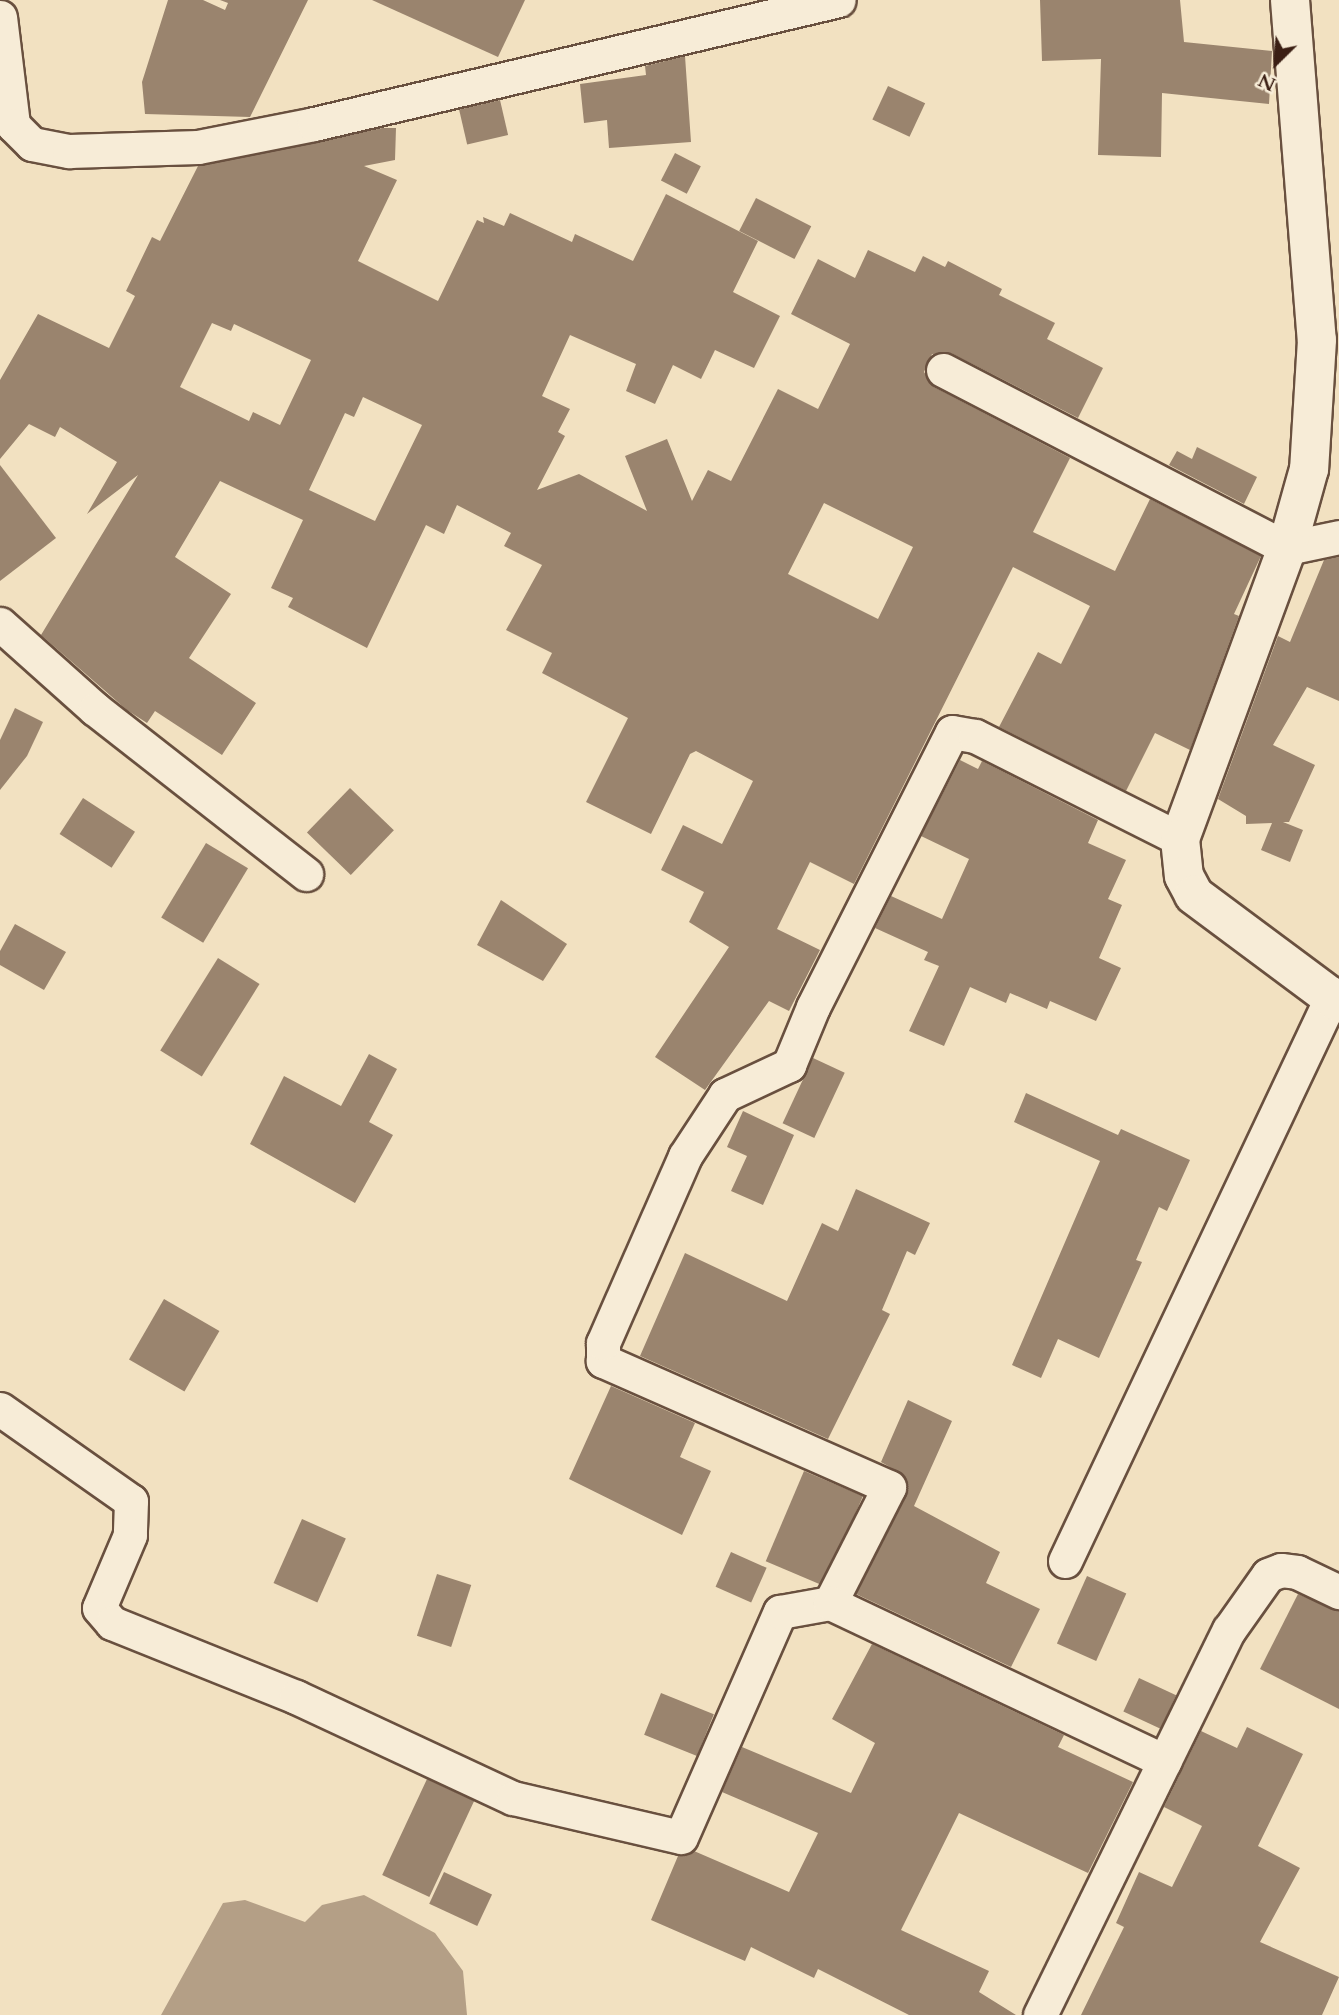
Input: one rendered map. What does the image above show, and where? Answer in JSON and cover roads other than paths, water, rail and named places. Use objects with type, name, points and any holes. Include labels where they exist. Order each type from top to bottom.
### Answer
[{"type":"street","points":[[0,17],[13,125],[32,144],[69,151],[198,146],[301,127],[839,0]]},
{"type":"street","points":[[1065,1560],[1337,998],[1194,895],[1184,876],[1180,839],[1287,548],[1309,468],[1328,342],[1290,0]]},
{"type":"street","points":[[943,370],[1287,548],[1339,537]]},
{"type":"street","points":[[0,624],[95,709],[306,874]]},
{"type":"street","points":[[830,1603],[889,1487],[603,1362],[603,1343],[685,1156],[725,1095],[789,1065],[825,982],[952,732],[975,736],[1180,839]]},
{"type":"street","points":[[0,1409],[131,1501],[130,1535],[100,1608],[102,1616],[123,1629],[296,1697],[513,1798],[681,1837],[780,1612],[830,1603],[1165,1761]]},
{"type":"street","points":[[1040,2015],[1229,1630],[1268,1575],[1281,1570],[1297,1572],[1339,1592]]}]
